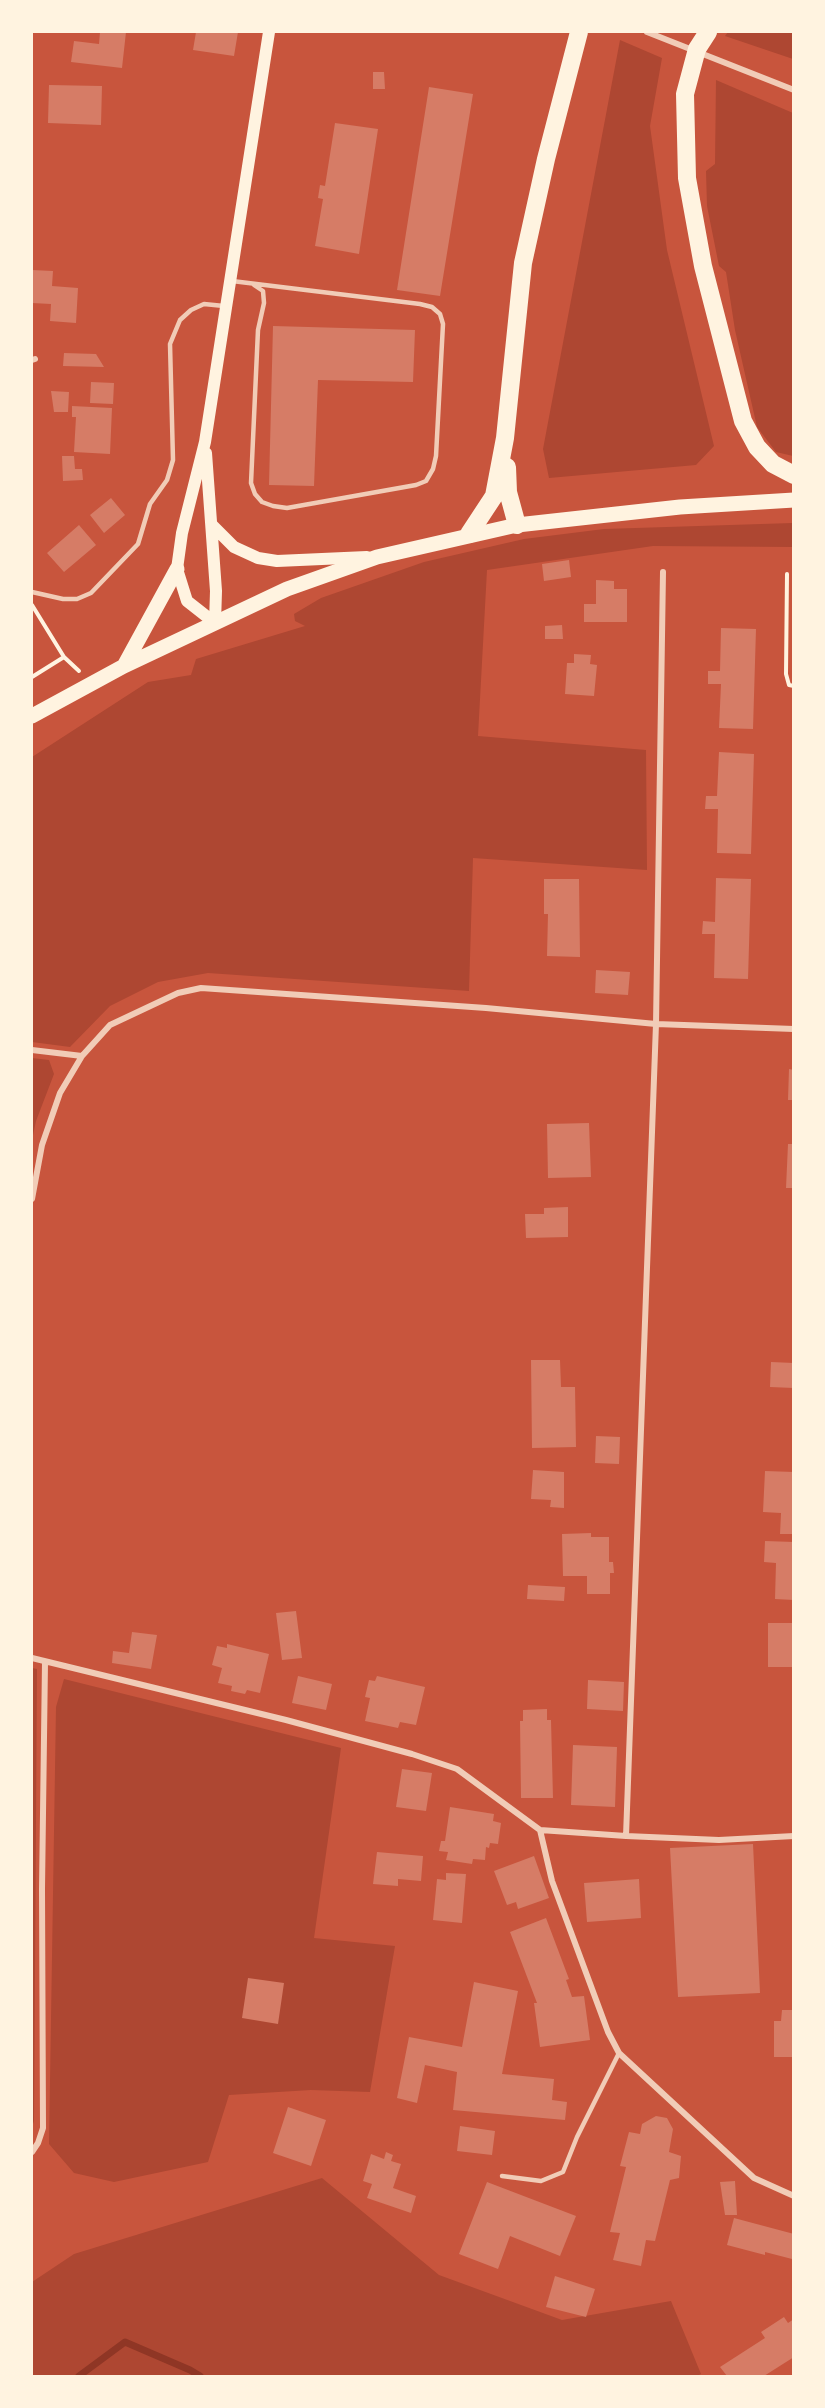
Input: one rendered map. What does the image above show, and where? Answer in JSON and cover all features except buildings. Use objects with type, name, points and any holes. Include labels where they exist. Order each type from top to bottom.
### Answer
[{"type":"highway","points":[[469,534],[494,496],[505,438],[523,263],[546,159],[579,32]]},
{"type":"highway","points":[[708,32],[698,49],[685,94],[689,189],[703,266],[743,421],[757,447],[773,464],[794,475]]},
{"type":"highway","points":[[505,438],[508,492],[517,525]]},
{"type":"main road","points":[[124,666],[177,568],[182,533],[205,442],[269,32]]},
{"type":"main road","points":[[205,442],[216,591],[215,623]]},
{"type":"main road","points":[[32,716],[124,666],[286,590],[377,557],[469,534],[517,525],[680,507],[794,500]]},
{"type":"main road","points":[[212,525],[234,547],[258,558],[277,561],[377,557]]},
{"type":"main road","points":[[177,568],[187,602],[215,623]]},
{"type":"street","points":[[647,32],[794,90]]},
{"type":"street","points":[[626,1836],[656,1024],[663,572]]},
{"type":"street","points":[[32,1199],[42,1145],[60,1093],[82,1056],[110,1025],[178,993],[201,988],[486,1008],[656,1024],[794,1029]]},
{"type":"street","points":[[32,1050],[82,1056]]},
{"type":"street","points":[[32,1658],[286,1720],[446,1765],[457,1769],[540,1830],[718,1840],[794,1836]]},
{"type":"street","points":[[32,2152],[43,2128],[42,1889],[45,1662]]},
{"type":"street","points":[[540,1830],[552,1881],[608,2032],[619,2054],[754,2178],[794,2196]]},
{"type":"lane","points":[[230,281],[420,304],[432,307],[440,314],[443,324],[436,456],[433,469],[426,481],[416,485],[287,508],[262,502],[255,494],[251,483],[258,330],[264,303],[264,291],[254,285]]},
{"type":"lane","points":[[32,592],[63,599],[77,599],[91,593],[138,544],[150,504],[167,480],[173,460],[170,344],[180,320],[190,309],[204,304],[226,306]]},
{"type":"lane","points":[[502,2176],[541,2181],[563,2172],[619,2054]]},
{"type":"path","points":[[787,574],[786,674],[789,685],[794,686]]},
{"type":"path","points":[[32,604],[64,657],[32,677]]},
{"type":"shaded area","points":[[728,32],[793,32],[793,59],[725,36]]},
{"type":"shaded area","points":[[620,40],[662,58],[650,126],[667,250],[714,446],[696,465],[549,478],[543,449]]},
{"type":"shaded area","points":[[716,80],[793,113],[793,456],[776,452],[757,427],[735,330],[726,272],[719,266],[707,206],[706,171],[715,164]]},
{"type":"shaded area","points":[[793,523],[793,547],[653,546],[487,570],[478,736],[646,750],[647,870],[473,858],[469,991],[208,973],[158,982],[110,1006],[70,1047],[32,1042],[32,757],[148,682],[191,675],[196,659],[305,626],[295,621],[294,614],[321,598],[424,562],[524,539],[604,529]]},
{"type":"shaded area","points":[[32,1058],[49,1060],[54,1074],[36,1121],[32,1140]]},
{"type":"shaded area","points":[[32,1668],[37,1669],[34,2121],[32,2127]]},
{"type":"shaded area","points":[[64,1679],[341,1748],[314,1938],[395,1946],[370,2092],[311,2090],[229,2095],[208,2162],[114,2182],[74,2173],[49,2144],[56,1707]]},
{"type":"shaded area","points":[[322,2178],[439,2275],[562,2320],[671,2301],[701,2374],[697,2376],[32,2376],[32,2282],[74,2254]]},
{"type":"waterway","points":[[79,2376],[125,2342],[200,2376]]}]
